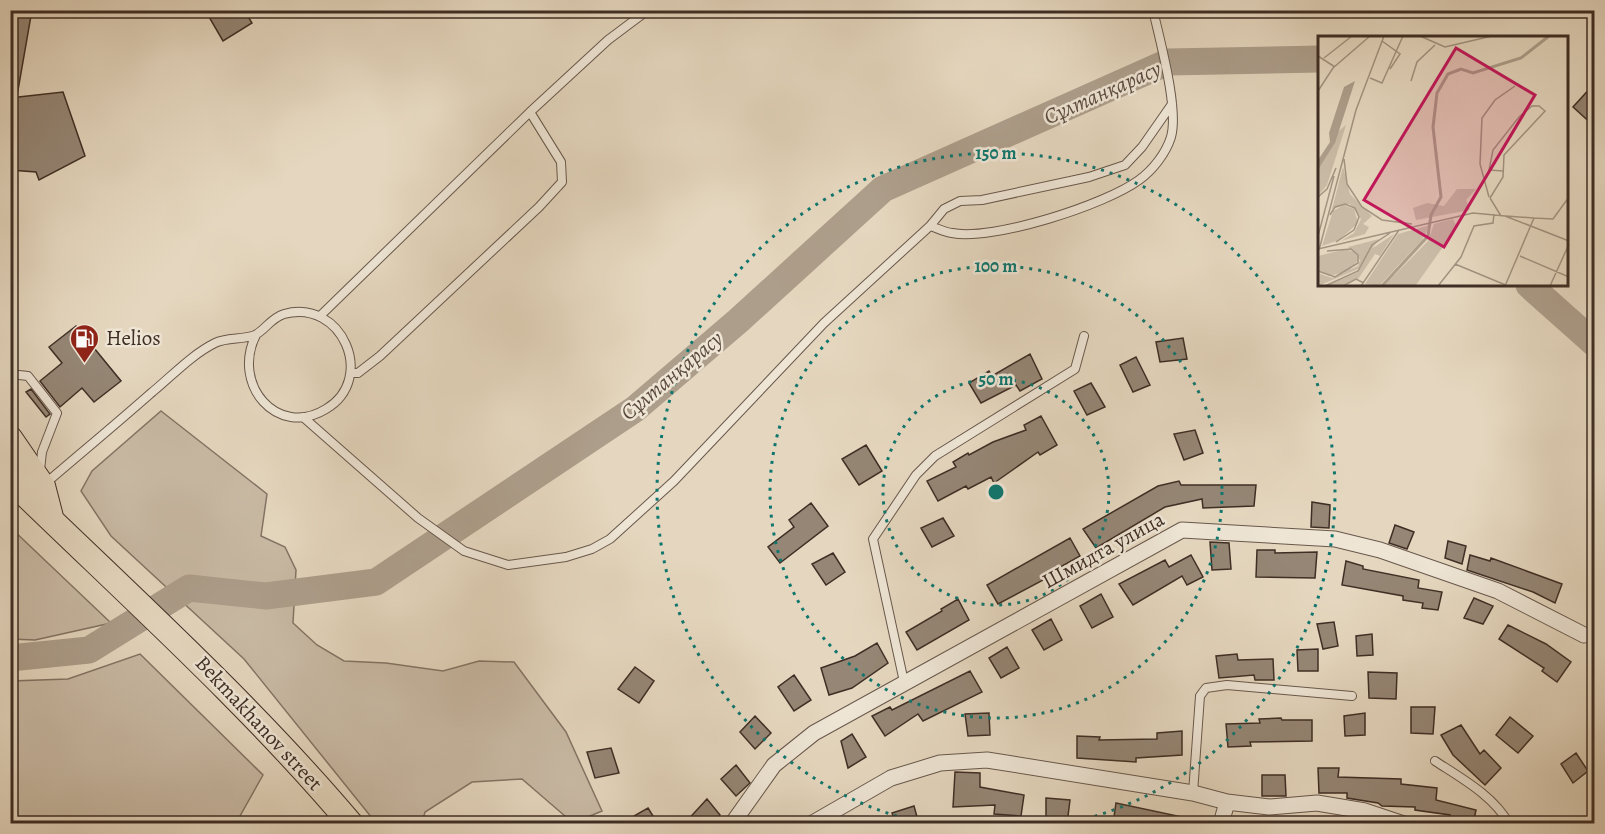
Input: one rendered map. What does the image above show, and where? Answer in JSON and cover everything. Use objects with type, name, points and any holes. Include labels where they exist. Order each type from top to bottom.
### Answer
[{"type":"main road","points":[[10,438],[26,487]]},
{"type":"main road","name":"Bekmakhanov street","points":[[26,487],[52,520],[164,625],[298,762],[351,824]]},
{"type":"street","name":"Шмидта улица","points":[[732,824],[774,765],[814,733],[1182,530],[1335,538],[1380,550],[1498,591],[1584,635]]},
{"type":"street","points":[[811,824],[891,778],[940,763],[987,760],[1193,793],[1227,802],[1269,807],[1317,803],[1365,811],[1404,824]]},
{"type":"street","points":[[1221,824],[1227,802]]},
{"type":"lane","points":[[320,316],[530,112],[608,40],[648,10]]},
{"type":"lane","points":[[930,226],[953,233],[977,234],[1037,222],[1116,194],[1140,179],[1161,158],[1172,135],[1172,104],[1154,10]]},
{"type":"lane","points":[[303,417],[418,518],[464,551],[508,565],[566,557],[592,549],[610,539],[658,496],[824,323],[930,226],[944,208],[960,201],[982,200],[1068,182],[1125,165],[1142,147],[1172,104]]},
{"type":"lane","points":[[351,373],[358,373],[380,356],[539,207],[562,182],[561,162],[530,112]]},
{"type":"lane","points":[[308,313],[320,316],[339,330],[345,339],[352,362],[348,385],[334,404],[325,410],[303,417],[280,413],[261,400],[254,390],[247,368],[248,356],[256,335],[264,326],[285,314],[308,313]]},
{"type":"lane","points":[[26,487],[216,342],[256,335]]},
{"type":"lane","points":[[904,682],[873,539],[915,475],[935,456],[1076,369],[1084,336]]},
{"type":"lane","points":[[10,374],[28,376],[57,413],[40,461],[26,487]]},
{"type":"lane","points":[[1193,793],[1199,703],[1206,688],[1227,685],[1352,696]]},
{"type":"lane","points":[[1436,760],[1473,786],[1498,808],[1509,824]]},
{"type":"shaded area","points":[[161,411],[267,494],[261,536],[285,547],[296,570],[293,623],[317,645],[344,661],[386,663],[443,671],[479,661],[514,662],[566,732],[602,811],[573,823],[522,779],[472,782],[425,812],[422,823],[376,823],[244,659],[111,536],[81,491],[92,471]]},
{"type":"shaded area","points":[[11,528],[111,623],[35,640],[11,639]]},
{"type":"shaded area","points":[[140,654],[263,775],[236,823],[11,823],[11,681],[68,679]]},
{"type":"building","points":[[10,10],[32,10],[17,96],[10,95]]},
{"type":"building","points":[[205,10],[244,10],[252,23],[223,41]]},
{"type":"building","points":[[1594,84],[1594,126],[1573,107]]},
{"type":"building","points":[[63,92],[85,156],[39,180],[36,172],[10,170],[10,98]]},
{"type":"building","name":"Helios","points":[[76,326],[121,381],[94,402],[82,388],[60,407],[40,381],[62,363],[49,347]]},
{"type":"building","points":[[1183,338],[1187,359],[1160,362],[1156,342]]},
{"type":"building","points":[[1030,354],[1042,379],[1020,391],[1016,385],[981,403],[969,383],[989,371],[992,376]]},
{"type":"building","points":[[1136,357],[1150,385],[1133,392],[1120,365]]},
{"type":"building","points":[[1091,383],[1105,407],[1087,415],[1074,391]]},
{"type":"building","points":[[31,389],[50,414],[46,417],[26,392]]},
{"type":"building","points":[[1041,416],[1057,445],[1040,455],[1038,452],[994,483],[991,477],[968,489],[966,486],[938,501],[927,481],[956,467],[953,462],[968,453],[969,455],[993,442],[1026,430],[1024,425]]},
{"type":"building","points":[[1195,430],[1203,453],[1184,460],[1174,434]]},
{"type":"building","points":[[866,445],[882,471],[859,485],[842,459]]},
{"type":"building","points":[[1179,481],[1181,485],[1256,485],[1254,506],[1203,508],[1202,499],[1165,507],[1096,548],[1083,529],[1158,486]]},
{"type":"building","points":[[1312,502],[1330,505],[1329,528],[1311,527]]},
{"type":"building","points":[[811,503],[828,526],[780,563],[768,547],[794,527],[789,520]]},
{"type":"building","points":[[943,518],[954,536],[932,547],[921,528]]},
{"type":"building","points":[[1395,525],[1414,532],[1407,549],[1389,543]]},
{"type":"building","points":[[1070,538],[1080,556],[1046,575],[1047,578],[998,604],[987,585]]},
{"type":"building","points":[[1448,541],[1466,546],[1462,564],[1445,558]]},
{"type":"building","points":[[1210,542],[1229,543],[1231,569],[1212,570]]},
{"type":"building","points":[[1257,550],[1275,550],[1275,553],[1317,552],[1315,578],[1256,577]]},
{"type":"building","points":[[833,553],[845,572],[826,585],[812,564]]},
{"type":"building","points":[[1191,555],[1203,577],[1187,585],[1182,576],[1133,605],[1119,584],[1165,560],[1169,567]]},
{"type":"building","points":[[1470,555],[1490,561],[1491,558],[1562,584],[1555,603],[1533,592],[1467,570]]},
{"type":"building","points":[[1346,561],[1363,566],[1363,569],[1419,580],[1418,588],[1442,592],[1438,610],[1422,608],[1423,603],[1403,600],[1403,596],[1342,585]]},
{"type":"building","points":[[1101,594],[1113,617],[1092,628],[1080,606]]},
{"type":"building","points":[[1474,598],[1493,606],[1483,624],[1464,618]]},
{"type":"building","points":[[958,599],[969,620],[917,650],[906,632]]},
{"type":"building","points":[[1051,619],[1062,640],[1044,650],[1032,630]]},
{"type":"building","points":[[1334,622],[1338,646],[1323,649],[1317,624]]},
{"type":"building","points":[[1508,625],[1546,644],[1571,662],[1557,682],[1542,671],[1544,668],[1499,639]]},
{"type":"building","points":[[1372,634],[1373,655],[1357,656],[1356,636]]},
{"type":"building","points":[[877,643],[888,663],[852,688],[829,695],[821,668],[855,656]]},
{"type":"building","points":[[1007,647],[1019,668],[1001,678],[989,658]]},
{"type":"building","points":[[1318,649],[1318,671],[1298,671],[1297,650]]},
{"type":"building","points":[[1237,654],[1238,660],[1273,659],[1274,680],[1255,680],[1254,675],[1219,678],[1216,656]]},
{"type":"building","points":[[635,667],[654,681],[639,703],[618,689]]},
{"type":"building","points":[[970,671],[982,692],[923,721],[918,714],[885,736],[872,716],[890,707],[892,710]]},
{"type":"building","points":[[1368,672],[1397,673],[1396,699],[1369,698]]},
{"type":"building","points":[[794,675],[811,700],[794,711],[778,687]]},
{"type":"building","points":[[1411,707],[1435,707],[1433,734],[1411,733]]},
{"type":"building","points":[[989,713],[990,735],[968,736],[965,714]]},
{"type":"building","points":[[1365,713],[1365,735],[1345,736],[1344,716]]},
{"type":"building","points":[[755,716],[771,733],[755,749],[740,732]]},
{"type":"building","points":[[1510,717],[1533,736],[1518,753],[1496,735]]},
{"type":"building","points":[[1281,718],[1282,720],[1312,720],[1312,741],[1250,742],[1251,746],[1228,747],[1226,724],[1260,723],[1259,719]]},
{"type":"building","points":[[1461,725],[1480,754],[1484,750],[1501,768],[1485,785],[1453,755],[1441,735]]},
{"type":"building","points":[[1182,731],[1182,755],[1136,758],[1136,762],[1077,758],[1077,736],[1100,737],[1099,740],[1157,739],[1157,733]]},
{"type":"building","points":[[852,734],[866,757],[848,768],[841,741]]},
{"type":"building","points":[[611,748],[619,773],[595,778],[587,752]]},
{"type":"building","points":[[1576,753],[1588,771],[1573,783],[1561,764]]},
{"type":"building","points":[[736,765],[750,783],[736,796],[721,779]]},
{"type":"building","points":[[1318,768],[1339,768],[1338,777],[1401,779],[1401,784],[1437,788],[1436,800],[1476,810],[1473,824],[1448,824],[1450,815],[1415,810],[1415,807],[1382,806],[1378,803],[1347,798],[1347,793],[1319,793]]},
{"type":"building","points":[[955,772],[980,773],[980,787],[1024,795],[1021,816],[994,814],[995,805],[953,807]]},
{"type":"building","points":[[1262,775],[1285,775],[1286,796],[1262,796]]},
{"type":"building","points":[[1046,798],[1070,800],[1067,824],[1046,824]]},
{"type":"building","points":[[707,799],[720,815],[712,824],[684,824]]},
{"type":"building","points":[[1116,803],[1187,818],[1187,824],[1113,824]]},
{"type":"building","points":[[914,806],[919,824],[896,824],[892,813]]},
{"type":"building","points":[[648,808],[658,824],[620,824]]},
{"type":"waterway","name":"Сұлтанқарасу","points":[[10,658],[89,650],[189,588],[266,596],[376,582],[635,409],[738,321],[883,189],[1168,62],[1318,59]]},
{"type":"waterway","name":"Сұлтанқарасу","points":[[1530,286],[1594,343]]},
{"type":"place","name":"Helios","points":[[85,364]]}]
